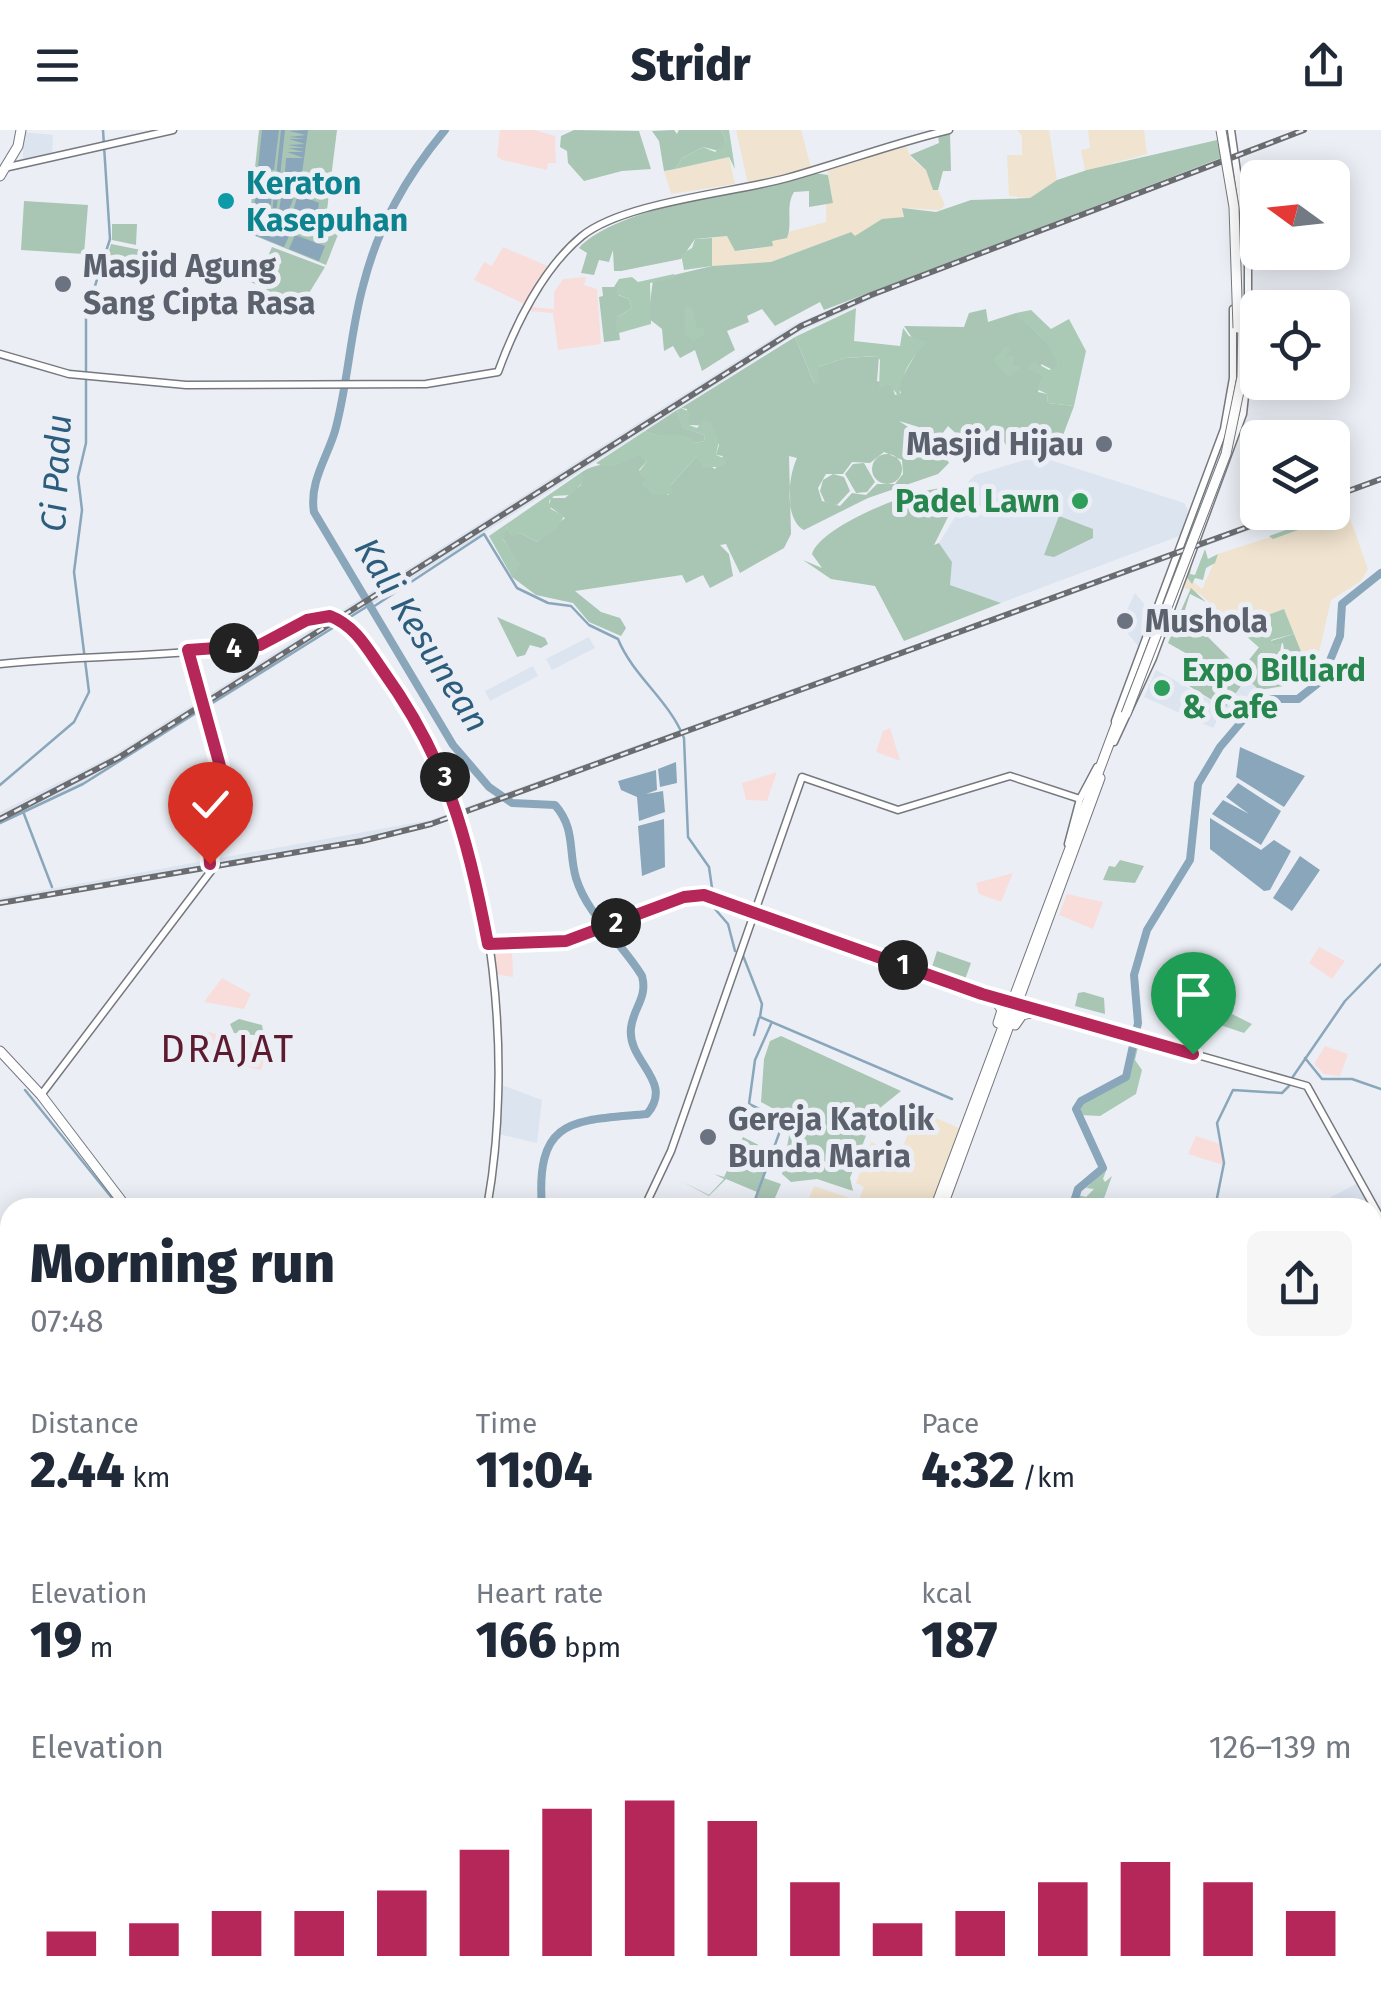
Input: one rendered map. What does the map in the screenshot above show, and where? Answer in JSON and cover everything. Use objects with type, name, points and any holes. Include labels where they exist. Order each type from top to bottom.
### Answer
[{"type":"main road","points":[[3,167],[21,130]]},
{"type":"main road","points":[[1100,770],[1231,439],[1240,364],[1242,239],[1223,130]]},
{"type":"main road","points":[[943,1198],[1072,843],[1096,808],[1100,770],[1123,713]]},
{"type":"main road","points":[[986,1074],[1002,1014],[996,999],[1010,994],[1025,974]]},
{"type":"main road","points":[[943,1198],[1018,1019],[1032,1011],[1026,998],[1025,974]]},
{"type":"main road","points":[[1001,1055],[1014,1005]]},
{"type":"main road","points":[[0,1051],[41,1095],[119,1198]]},
{"type":"street","points":[[3,167],[173,130]]},
{"type":"street","points":[[0,354],[84,375],[193,386],[426,384],[498,372],[532,299],[576,242],[591,231],[667,203],[779,180],[949,130]]},
{"type":"street","points":[[1223,130],[1240,192]]},
{"type":"street","points":[[1115,727],[1115,714],[1228,413],[1233,368],[1231,214],[1223,130]]},
{"type":"street","points":[[1231,214],[1240,207]]},
{"type":"street","points":[[1114,742],[1128,720],[1232,452],[1245,400],[1248,270]]},
{"type":"street","points":[[1164,586],[1173,583],[1178,592]]},
{"type":"street","points":[[0,664],[260,645],[323,616],[342,622],[412,710],[465,830],[488,944],[497,1070],[489,1198]]},
{"type":"street","points":[[41,1095],[211,871],[207,824],[220,766],[188,650]]},
{"type":"street","points":[[1072,843],[1080,799],[1100,770]]},
{"type":"street","points":[[649,1198],[670,1151],[802,776],[898,810],[1010,776],[1080,799]]},
{"type":"street","points":[[488,944],[538,944],[593,932],[684,897],[714,897],[1032,1011],[1290,1081],[1314,1092],[1370,1198]]},
{"type":"shaded area","points":[[500,130],[535,130],[555,136],[556,163],[548,163],[547,170],[502,160],[497,156]]},
{"type":"shaded area","points":[[736,130],[801,130],[811,168],[748,184]]},
{"type":"shaded area","points":[[1017,130],[1049,130],[1057,181],[1030,198],[1009,196],[1007,155],[1022,155],[1022,136]]},
{"type":"shaded area","points":[[1088,130],[1144,130],[1147,154],[1085,171],[1081,150],[1090,148]]},
{"type":"shaded area","points":[[23,132],[53,135],[52,155],[23,163]]},
{"type":"shaded area","points":[[905,143],[911,158],[926,170],[933,190],[938,190],[945,205],[940,210],[902,208],[904,217],[855,237],[850,232],[771,262],[712,266],[712,238],[728,236],[735,251],[750,250],[772,246],[772,241],[788,232],[826,222],[826,204],[833,203],[827,167]]},
{"type":"shaded area","points":[[729,157],[735,184],[671,194],[664,171]]},
{"type":"shaded area","points":[[1221,158],[1218,166],[921,277],[799,332],[83,785],[0,823],[0,812],[113,755],[795,324],[917,272]]},
{"type":"shaded area","points":[[503,247],[550,267],[524,304],[474,280],[484,262],[492,266]]},
{"type":"shaded area","points":[[586,277],[584,285],[597,289],[601,344],[558,350],[553,313],[529,311],[531,307],[554,309],[554,292],[563,279]]},
{"type":"shaded area","points":[[1038,456],[1184,503],[1188,510],[1182,535],[1001,603],[950,585],[952,562],[939,543],[955,517],[964,486],[975,475]]},
{"type":"shaded area","points":[[1350,518],[1368,569],[1361,581],[1331,600],[1319,652],[1308,669],[1284,610],[1236,627],[1200,594],[1182,587],[1186,576],[1202,589],[1218,554],[1292,530],[1350,530]]},
{"type":"shaded area","points":[[1240,527],[1240,530],[1250,530],[430,827],[365,843],[0,905],[0,898],[430,820]]},
{"type":"shaded area","points":[[1135,593],[1151,612],[1138,646],[1120,624]]},
{"type":"shaded area","points":[[589,637],[595,648],[552,670],[546,659]]},
{"type":"shaded area","points":[[533,666],[538,676],[490,701],[485,691]]},
{"type":"shaded area","points":[[1156,670],[1225,708],[1248,678],[1259,690],[1220,715],[1213,728],[1144,697]]},
{"type":"shaded area","points":[[890,728],[900,760],[876,752],[883,731]]},
{"type":"shaded area","points":[[777,772],[767,801],[746,800],[742,783]]},
{"type":"shaded area","points":[[1013,873],[1001,902],[979,894],[976,883]]},
{"type":"shaded area","points":[[1067,894],[1103,902],[1093,929],[1059,915]]},
{"type":"shaded area","points":[[1319,947],[1345,961],[1332,979],[1309,963]]},
{"type":"shaded area","points":[[495,950],[512,950],[513,977],[494,974]]},
{"type":"shaded area","points":[[222,978],[251,994],[244,1009],[204,1002]]},
{"type":"shaded area","points":[[205,1031],[229,1037],[223,1062],[199,1055]]},
{"type":"shaded area","points":[[244,1040],[268,1046],[261,1070],[238,1065]]},
{"type":"shaded area","points":[[1325,1046],[1348,1054],[1340,1076],[1324,1074],[1314,1064]]},
{"type":"shaded area","points":[[499,1084],[542,1100],[537,1143],[498,1134]]},
{"type":"shaded area","points":[[918,1110],[961,1129],[934,1198],[859,1198],[864,1187],[856,1183],[871,1142],[880,1146],[878,1153],[897,1161]]},
{"type":"shaded area","points":[[1196,1136],[1220,1144],[1223,1165],[1188,1154]]},
{"type":"shaded area","points":[[1356,1184],[1364,1198],[1329,1198]]},
{"type":"shaded area","points":[[814,1186],[849,1198],[809,1198]]},
{"type":"green space","points":[[259,130],[337,130],[326,218],[339,232],[326,265],[248,233]]},
{"type":"green space","points":[[574,130],[639,131],[651,169],[622,171],[584,181],[568,163],[567,151],[560,147],[561,136]]},
{"type":"green space","points":[[674,130],[677,134],[679,130],[721,130],[726,141],[719,151],[703,147],[682,158],[675,169],[664,171],[659,141],[652,131]]},
{"type":"green space","points":[[721,130],[729,130],[735,169],[729,157],[675,169],[682,158],[703,147],[715,152],[726,141]]},
{"type":"green space","points":[[950,132],[951,171],[943,171],[938,190],[933,190],[926,170],[910,155],[939,143],[938,135]]},
{"type":"green space","points":[[1217,140],[1221,158],[824,310],[820,302],[775,326],[762,309],[747,316],[749,322],[727,331],[735,350],[702,371],[695,350],[680,358],[673,346],[664,351],[662,329],[648,318],[653,280],[712,266],[771,262],[851,232],[855,236],[882,219],[904,217],[902,208],[936,212],[971,200],[1030,198],[1057,180],[1087,170]]},
{"type":"green space","points":[[814,173],[828,175],[833,203],[809,207],[809,191],[794,192],[787,238],[772,241],[773,246],[735,251],[727,236],[695,239],[681,259],[621,271],[614,271],[613,250],[609,262],[599,260],[594,275],[581,273],[587,253],[579,248],[623,221],[688,201]]},
{"type":"green space","points":[[24,201],[88,205],[84,254],[21,250]]},
{"type":"green space","points":[[112,224],[137,224],[136,245],[112,240]]},
{"type":"green space","points":[[712,238],[712,266],[684,270],[681,254],[692,248],[695,239]]},
{"type":"green space","points":[[111,244],[151,252],[148,266],[107,258]]},
{"type":"green space","points":[[272,247],[325,267],[298,311],[280,308],[273,293],[251,282],[254,273],[261,272]]},
{"type":"green space","points":[[674,274],[674,278],[650,283],[651,324],[619,333],[615,330],[617,317],[632,308],[629,299],[616,294],[619,279],[632,277],[638,282]]},
{"type":"green space","points":[[619,279],[618,295],[629,299],[632,308],[617,317],[620,340],[604,342],[599,297],[603,296],[602,287],[614,287]]},
{"type":"green space","points":[[685,306],[692,308],[697,328],[704,328],[704,335],[693,341],[685,335]]},
{"type":"green space","points":[[856,308],[854,341],[900,346],[903,328],[909,336],[928,342],[907,368],[900,398],[889,384],[879,388],[877,356],[845,358],[818,367],[819,384],[814,383],[795,337]]},
{"type":"green space","points":[[986,309],[988,322],[1016,313],[1055,350],[1058,366],[1053,370],[1041,364],[1043,379],[1038,392],[1047,394],[1048,403],[1074,406],[1059,446],[1040,443],[1010,451],[994,427],[966,443],[948,426],[939,438],[945,446],[925,429],[899,421],[944,455],[949,463],[938,474],[868,498],[804,530],[793,517],[790,503],[791,534],[784,548],[740,573],[726,544],[720,545],[729,554],[733,576],[710,588],[703,575],[686,583],[682,575],[575,591],[601,612],[620,618],[626,628],[621,636],[589,622],[573,603],[536,595],[512,577],[511,552],[502,537],[507,527],[512,536],[521,533],[537,542],[565,518],[549,506],[551,498],[565,498],[581,485],[582,472],[596,466],[638,454],[647,461],[639,470],[647,479],[643,485],[669,495],[671,485],[696,457],[715,469],[723,456],[716,455],[719,445],[711,426],[689,425],[687,409],[681,408],[795,337],[814,383],[818,367],[845,358],[879,356],[877,381],[892,385],[895,395],[901,393],[898,385],[919,348],[904,326],[964,327],[969,313]],"holes":[[[884,452],[902,460],[903,474],[895,484],[877,484],[866,495],[852,493],[840,506],[822,501],[818,488],[826,474],[843,474],[852,462],[870,463]],[[789,456],[797,458],[790,490]]]},
{"type":"green space","points":[[1031,310],[1051,329],[1069,319],[1086,351],[1074,406],[1048,403],[1047,394],[1037,389],[1042,376],[1027,369],[1034,362],[1049,370],[1058,366],[1048,345],[1016,313]]},
{"type":"green space","points":[[1006,346],[1010,350],[1004,361],[1010,355],[1015,358],[1012,365],[1022,366],[1008,378],[993,360]]},
{"type":"green space","points":[[677,410],[683,428],[705,435],[704,441],[696,443],[645,431]]},
{"type":"green space","points":[[677,410],[690,412],[689,425],[697,428],[704,420],[711,422],[719,441],[716,455],[726,459],[725,466],[704,468],[696,457],[671,485],[673,494],[652,495],[643,485],[646,479],[638,473],[647,461],[638,455],[613,466],[596,463],[645,431],[685,436],[696,443],[704,441],[705,435],[682,428]]},
{"type":"green space","points":[[887,454],[898,458],[902,469],[898,480],[887,484],[876,480],[872,469],[876,458]]},
{"type":"green space","points":[[864,463],[875,482],[867,492],[856,493],[845,474],[853,464]]},
{"type":"green space","points":[[582,472],[583,482],[571,495],[554,496],[549,501],[551,509],[564,516],[558,528],[537,542],[521,533],[512,537],[507,527],[503,539],[520,565],[512,577],[489,536]]},
{"type":"green space","points":[[833,474],[844,477],[850,491],[837,505],[825,502],[820,491],[823,480]]},
{"type":"green space","points":[[946,488],[952,496],[948,517],[934,545],[939,543],[952,562],[950,585],[1001,603],[904,641],[875,586],[831,579],[803,560],[822,568],[812,554],[832,532],[893,501]]},
{"type":"green space","points":[[1059,516],[1093,529],[1093,538],[1054,557],[1044,555]]},
{"type":"green space","points":[[1286,530],[1298,530],[1273,539],[1269,536]]},
{"type":"green space","points":[[1205,549],[1208,559],[1218,554],[1215,563],[1206,568],[1203,580],[1195,578],[1192,584],[1186,576],[1193,558],[1190,574],[1195,575]]},
{"type":"green space","points":[[1191,588],[1206,602],[1190,594],[1184,613],[1241,670],[1260,646],[1264,652],[1284,650],[1283,643],[1274,646],[1271,641],[1294,634],[1308,669],[1290,685],[1259,690],[1247,678],[1225,708],[1179,680],[1189,655],[1168,643],[1177,621],[1185,624],[1187,618],[1179,615]]},
{"type":"green space","points":[[1284,609],[1294,634],[1271,640],[1274,646],[1282,642],[1280,652],[1264,652],[1236,627]]},
{"type":"green space","points":[[497,617],[545,638],[548,644],[541,648],[530,645],[525,655],[517,657]]},
{"type":"green space","points":[[1120,860],[1144,866],[1135,883],[1103,880],[1109,866],[1115,867]]},
{"type":"green space","points":[[937,951],[971,963],[964,982],[931,970]]},
{"type":"green space","points":[[1078,993],[1104,998],[1105,1014],[1075,1006]]},
{"type":"green space","points":[[1207,997],[1220,1008],[1223,1004],[1234,1008],[1232,1014],[1252,1024],[1244,1033],[1202,1019],[1205,1004],[1199,1001]]},
{"type":"green space","points":[[239,1019],[262,1025],[264,1036],[234,1033],[230,1024]]},
{"type":"green space","points":[[781,1036],[901,1091],[875,1112],[850,1178],[853,1191],[817,1179],[791,1182],[782,1174],[789,1136],[772,1108],[761,1102],[764,1059],[770,1041]]},
{"type":"green space","points":[[1135,1043],[1139,1043],[1135,1060],[1142,1070],[1136,1094],[1100,1116],[1079,1115],[1082,1104],[1127,1080]]},
{"type":"green space","points":[[743,1137],[772,1152],[757,1192],[726,1179],[709,1196],[683,1182],[709,1195],[724,1179],[714,1174],[724,1177]]},
{"type":"green space","points":[[1107,1168],[1103,1179],[1105,1182],[1112,1176],[1104,1198],[1077,1198],[1086,1197],[1094,1189],[1086,1188]]},
{"type":"green space","points":[[764,1178],[781,1184],[775,1198],[756,1198]]},
{"type":"water","points":[[262,130],[279,130],[274,170],[258,167]]},
{"type":"water","points":[[281,130],[285,130],[275,223],[271,223]]},
{"type":"water","points":[[308,130],[302,173],[285,172],[286,158],[304,158],[287,152],[304,152],[288,148],[305,148],[288,145],[305,144],[289,139],[306,139],[289,137],[306,135],[289,131]]},
{"type":"water","points":[[258,170],[274,173],[269,223],[253,218]]},
{"type":"water","points":[[284,174],[301,178],[287,215],[279,212]]},
{"type":"water","points":[[298,194],[319,203],[316,223],[292,215]]},
{"type":"water","points":[[253,221],[290,234],[284,247],[250,233]]},
{"type":"water","points":[[295,235],[325,246],[319,261],[289,249]]},
{"type":"water","points":[[1240,747],[1305,776],[1284,807],[1236,777]]},
{"type":"water","points":[[676,762],[677,783],[660,787],[658,769]]},
{"type":"water","points":[[656,770],[657,790],[646,794],[663,791],[665,812],[639,821],[637,797],[621,790],[618,781]]},
{"type":"water","points":[[1238,783],[1281,811],[1261,845],[1212,814],[1223,800],[1249,814],[1226,797]]},
{"type":"water","points":[[1210,818],[1261,850],[1274,840],[1291,851],[1270,890],[1264,891],[1210,849]]},
{"type":"water","points":[[664,819],[665,867],[642,876],[638,826]]},
{"type":"water","points":[[1300,856],[1320,870],[1292,911],[1273,898]]},
{"type":"waterway","name":"Ci Padu","points":[[0,785],[74,722],[89,692],[74,572],[82,510],[78,477],[86,443],[86,314],[110,239],[103,130]]},
{"type":"waterway","name":"Kali Kesunean","points":[[445,130],[395,203],[369,264],[335,431],[313,501],[314,512],[453,745],[489,787],[512,803],[555,805],[562,814],[581,892],[642,976],[643,991],[632,1021],[632,1040],[653,1081],[654,1102],[647,1114],[599,1119],[564,1129],[545,1155],[542,1198]]},
{"type":"waterway","points":[[373,607],[484,534],[517,588],[548,603],[571,606],[589,625],[618,639],[684,738],[688,837],[709,867],[715,909],[728,924],[735,951]]},
{"type":"waterway","points":[[1075,1198],[1078,1189],[1103,1168],[1076,1109],[1081,1101],[1126,1077],[1138,1023],[1134,975],[1147,930],[1190,860],[1198,784],[1220,747],[1254,707],[1272,699],[1298,699],[1322,680],[1340,636],[1342,604],[1381,573]]},
{"type":"waterway","points":[[206,707],[371,604]]},
{"type":"waterway","points":[[0,823],[83,784],[199,711]]},
{"type":"waterway","points":[[24,814],[52,887]]},
{"type":"waterway","points":[[742,953],[762,1004],[760,1017],[952,1099]]},
{"type":"waterway","points":[[1292,1078],[1345,1001],[1381,964]]},
{"type":"waterway","points":[[754,1035],[759,1018]]},
{"type":"waterway","points":[[756,1198],[780,1131],[768,1113],[749,1104],[755,1060],[771,1024]]},
{"type":"waterway","points":[[1305,1058],[1322,1079],[1352,1079],[1381,1089]]},
{"type":"waterway","points":[[1217,1198],[1224,1163],[1217,1123],[1233,1090],[1282,1093],[1289,1086]]},
{"type":"waterway","points":[[25,1090],[112,1198]]},
{"type":"railway","points":[[0,819],[118,758],[801,326],[871,295],[1304,130]]},
{"type":"railway","points":[[1350,490],[1381,479]]},
{"type":"railway","points":[[0,903],[362,841],[431,824],[1240,530]]},
{"type":"place","name":"Keraton Kasepuhan","points":[[226,201]]},
{"type":"place","name":"Masjid Agung Sang Cipta Rasa","points":[[63,284]]},
{"type":"place","name":"Masjid Hijau","points":[[1104,444]]},
{"type":"place","name":"Padel Lawn","points":[[1080,501]]},
{"type":"place","name":"Mushola","points":[[1125,621]]},
{"type":"place","name":"Expo Billiard & Cafe","points":[[1162,688]]},
{"type":"place","name":"Gereja Katolik Bunda Maria","points":[[708,1137]]},
{"type":"district","name":"DRAJAT","points":[[228,1049]]},
{"type":"route","points":[[210,864],[207,824],[220,766],[188,650],[260,645],[307,620],[330,616],[356,634],[412,710],[429,740],[465,831],[488,944],[566,941],[684,897],[704,895],[982,994],[1193,1054]]}]
